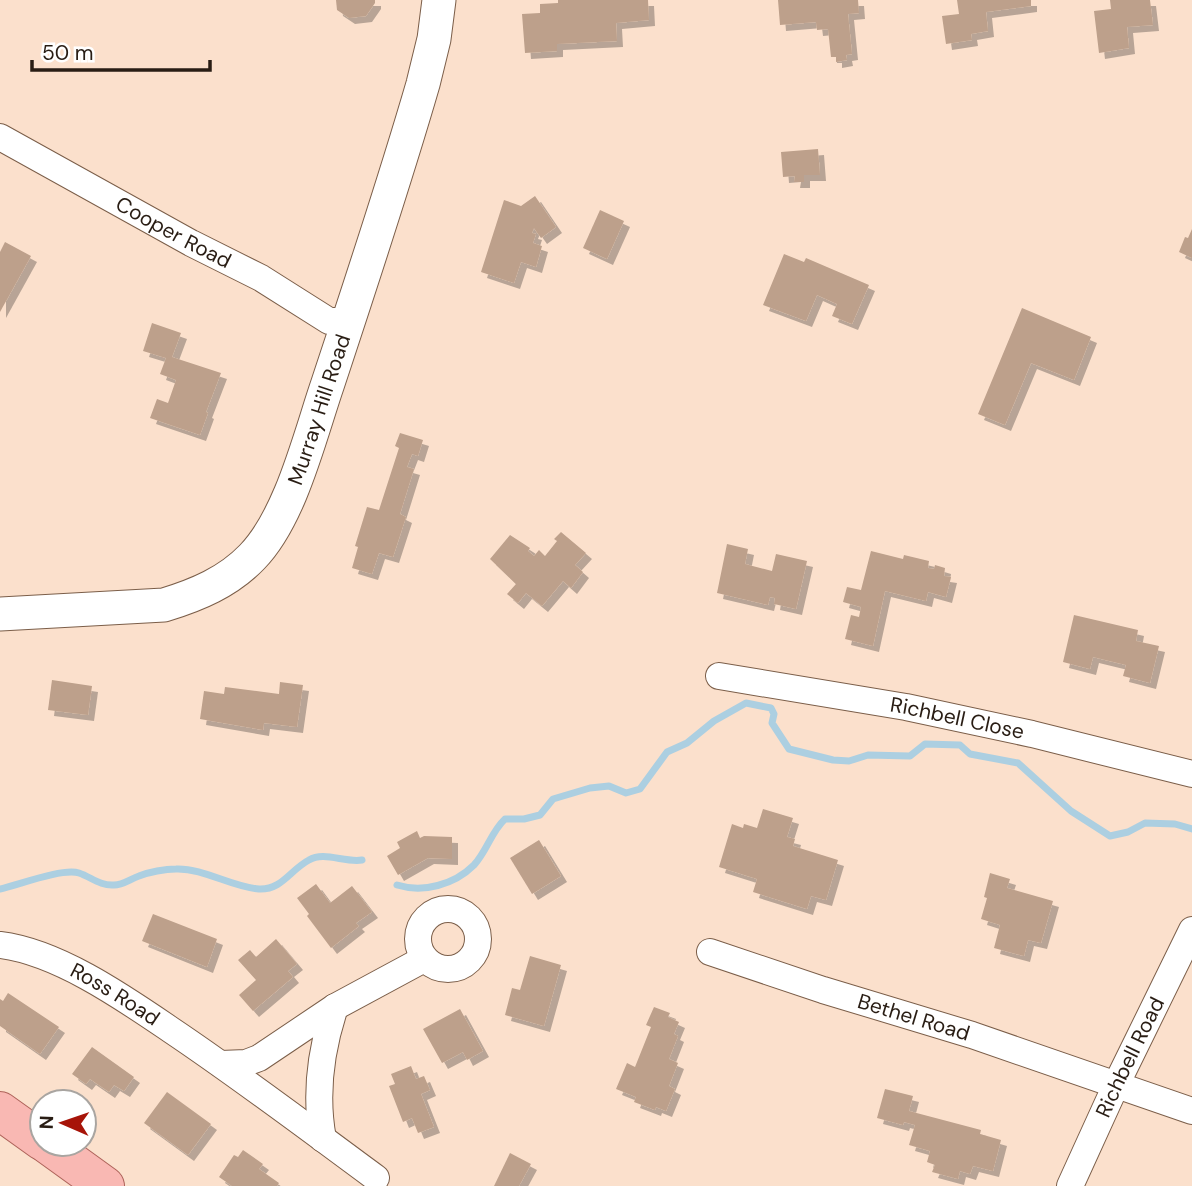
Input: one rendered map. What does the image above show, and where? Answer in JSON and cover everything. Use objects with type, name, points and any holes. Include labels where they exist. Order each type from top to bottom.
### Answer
[{"type":"main road","points":[[0,1111],[28,1131]]},
{"type":"main road","points":[[66,1158],[105,1186]]},
{"type":"street","name":"Murray Hill Road","points":[[0,614],[164,605],[217,585],[253,556],[278,519],[304,456],[423,84],[439,0]]},
{"type":"street","name":"Cooper Road","points":[[0,137],[191,243],[261,278],[329,321],[348,321]]},
{"type":"street","name":"Richbell Close","points":[[719,676],[906,707],[1032,734],[1192,774]]},
{"type":"street","name":"Richbell Road","points":[[1070,1186],[1192,930]]},
{"type":"street","name":"Ross Road","points":[[0,945],[81,972],[221,1064],[376,1178]]},
{"type":"street","name":"Bethel Road","points":[[710,952],[822,990],[972,1035],[1192,1111]]},
{"type":"street","points":[[221,1064],[246,1063],[259,1058],[335,1007],[424,959]]},
{"type":"street","points":[[323,1139],[319,1101],[329,1026],[335,1007]]},
{"type":"building","points":[[336,0],[375,0],[375,3],[366,16],[349,18],[337,10]]},
{"type":"building","points":[[558,0],[648,0],[649,20],[616,23],[617,41],[557,44],[557,51],[525,53],[522,14],[540,13],[540,4],[558,3]]},
{"type":"building","points":[[778,0],[858,0],[859,13],[848,14],[852,54],[846,55],[847,60],[836,62],[836,57],[831,57],[828,29],[817,30],[816,22],[780,25]]},
{"type":"building","points":[[957,0],[1031,0],[1031,6],[986,12],[988,31],[971,34],[972,40],[946,44],[942,16],[959,14]]},
{"type":"building","points":[[1110,0],[1150,0],[1153,25],[1127,27],[1129,48],[1099,53],[1094,11],[1111,9]]},
{"type":"building","points":[[818,149],[820,175],[804,175],[804,182],[794,182],[795,176],[783,177],[781,152]]},
{"type":"building","points":[[535,196],[556,227],[541,238],[534,228],[532,233],[536,234],[533,243],[542,246],[536,267],[521,262],[514,283],[481,272],[504,200],[521,206]]},
{"type":"building","points":[[600,210],[624,221],[607,259],[583,248]]},
{"type":"building","points":[[1192,229],[1192,258],[1179,252],[1185,237],[1188,238]]},
{"type":"building","points":[[5,242],[31,256],[0,312],[0,252]]},
{"type":"building","points":[[784,254],[804,262],[806,258],[869,285],[852,324],[832,316],[837,304],[817,295],[806,321],[763,305]]},
{"type":"building","points":[[1022,308],[1091,337],[1074,380],[1031,363],[1005,425],[978,414]]},
{"type":"building","points":[[152,323],[181,333],[172,357],[221,373],[200,435],[150,418],[157,399],[168,403],[176,380],[160,374],[166,358],[143,351]]},
{"type":"building","points":[[400,433],[423,440],[418,456],[412,454],[407,467],[414,469],[400,514],[406,517],[393,557],[379,553],[372,574],[352,568],[358,547],[355,546],[367,507],[379,510],[399,448],[395,446]]},
{"type":"building","points":[[561,532],[586,553],[575,565],[583,572],[571,588],[563,581],[542,606],[526,593],[518,603],[507,594],[516,584],[490,559],[510,535],[530,548],[528,551],[534,556],[539,550],[545,556]]},
{"type":"building","points":[[727,544],[748,549],[745,564],[772,571],[776,554],[807,561],[796,609],[774,604],[775,598],[770,597],[768,605],[717,593]]},
{"type":"building","points":[[871,551],[903,559],[904,555],[929,561],[928,568],[934,569],[935,565],[945,568],[944,576],[951,577],[946,597],[928,592],[926,601],[885,591],[873,646],[845,639],[851,615],[859,617],[861,607],[843,602],[847,587],[861,590]]},
{"type":"building","points":[[1074,615],[1138,630],[1136,641],[1159,646],[1150,683],[1123,676],[1126,665],[1093,657],[1090,669],[1063,662]]},
{"type":"building","points":[[52,680],[92,686],[88,715],[48,710]]},
{"type":"building","points":[[280,682],[303,685],[297,727],[264,723],[263,730],[200,719],[204,691],[224,694],[225,687],[279,694]]},
{"type":"building","points":[[763,809],[793,818],[787,837],[795,839],[793,846],[838,860],[826,900],[811,896],[807,909],[753,892],[757,879],[719,867],[732,824],[743,828],[744,824],[757,828]]},
{"type":"building","points":[[417,831],[420,838],[452,837],[452,859],[428,858],[398,875],[387,856],[400,848],[397,842]]},
{"type":"building","points":[[539,840],[561,876],[532,894],[510,858]]},
{"type":"building","points":[[990,873],[1010,879],[1007,888],[1053,901],[1041,943],[1028,940],[1024,956],[994,948],[1000,925],[981,919]]},
{"type":"building","points":[[316,884],[330,903],[352,886],[372,912],[356,923],[359,926],[331,948],[297,898]]},
{"type":"building","points":[[153,914],[217,939],[207,967],[142,941]]},
{"type":"building","points":[[276,939],[297,964],[288,971],[293,977],[253,1011],[239,995],[256,980],[238,960],[250,950],[256,957]]},
{"type":"building","points":[[530,956],[561,965],[544,1026],[505,1015],[512,988],[520,990]]},
{"type":"building","points":[[8,993],[59,1027],[40,1054],[0,1026],[0,999],[3,1001]]},
{"type":"building","points":[[654,1007],[670,1013],[668,1017],[679,1022],[674,1034],[678,1036],[669,1059],[678,1063],[669,1086],[675,1089],[666,1111],[634,1102],[636,1097],[616,1089],[627,1063],[635,1067],[651,1027],[646,1025]]},
{"type":"building","points":[[460,1009],[483,1051],[467,1060],[463,1052],[442,1063],[423,1029]]},
{"type":"building","points":[[92,1047],[134,1077],[124,1091],[114,1085],[109,1092],[90,1079],[86,1084],[72,1074]]},
{"type":"building","points":[[411,1066],[416,1079],[424,1076],[430,1090],[421,1094],[434,1127],[418,1133],[412,1118],[403,1122],[389,1086],[395,1084],[391,1074]]},
{"type":"building","points":[[885,1089],[913,1096],[909,1111],[981,1130],[980,1134],[1001,1140],[993,1171],[973,1166],[970,1174],[960,1171],[958,1179],[932,1172],[935,1165],[927,1162],[930,1151],[909,1145],[915,1125],[904,1122],[903,1125],[877,1118]]},
{"type":"building","points":[[167,1092],[211,1124],[188,1155],[144,1123]]},
{"type":"building","points":[[243,1150],[263,1164],[259,1169],[279,1183],[277,1186],[232,1186],[219,1177],[234,1155],[238,1157]]},
{"type":"building","points":[[510,1153],[531,1164],[519,1186],[494,1186]]},
{"type":"waterway","points":[[397,885],[417,888],[438,886],[457,878],[474,865],[505,819],[524,819],[540,815],[553,799],[590,788],[609,786],[626,793],[640,789],[667,752],[687,743],[714,721],[746,703],[771,708],[774,714],[772,723],[789,749],[833,760],[849,761],[868,755],[910,756],[925,744],[960,745],[970,754],[1018,763],[1071,811],[1110,836],[1128,832],[1145,823],[1175,824],[1192,829]]},
{"type":"waterway","points":[[0,889],[62,873],[79,873],[100,883],[114,885],[147,873],[176,869],[197,871],[259,889],[280,883],[302,864],[315,858],[362,860]]}]
